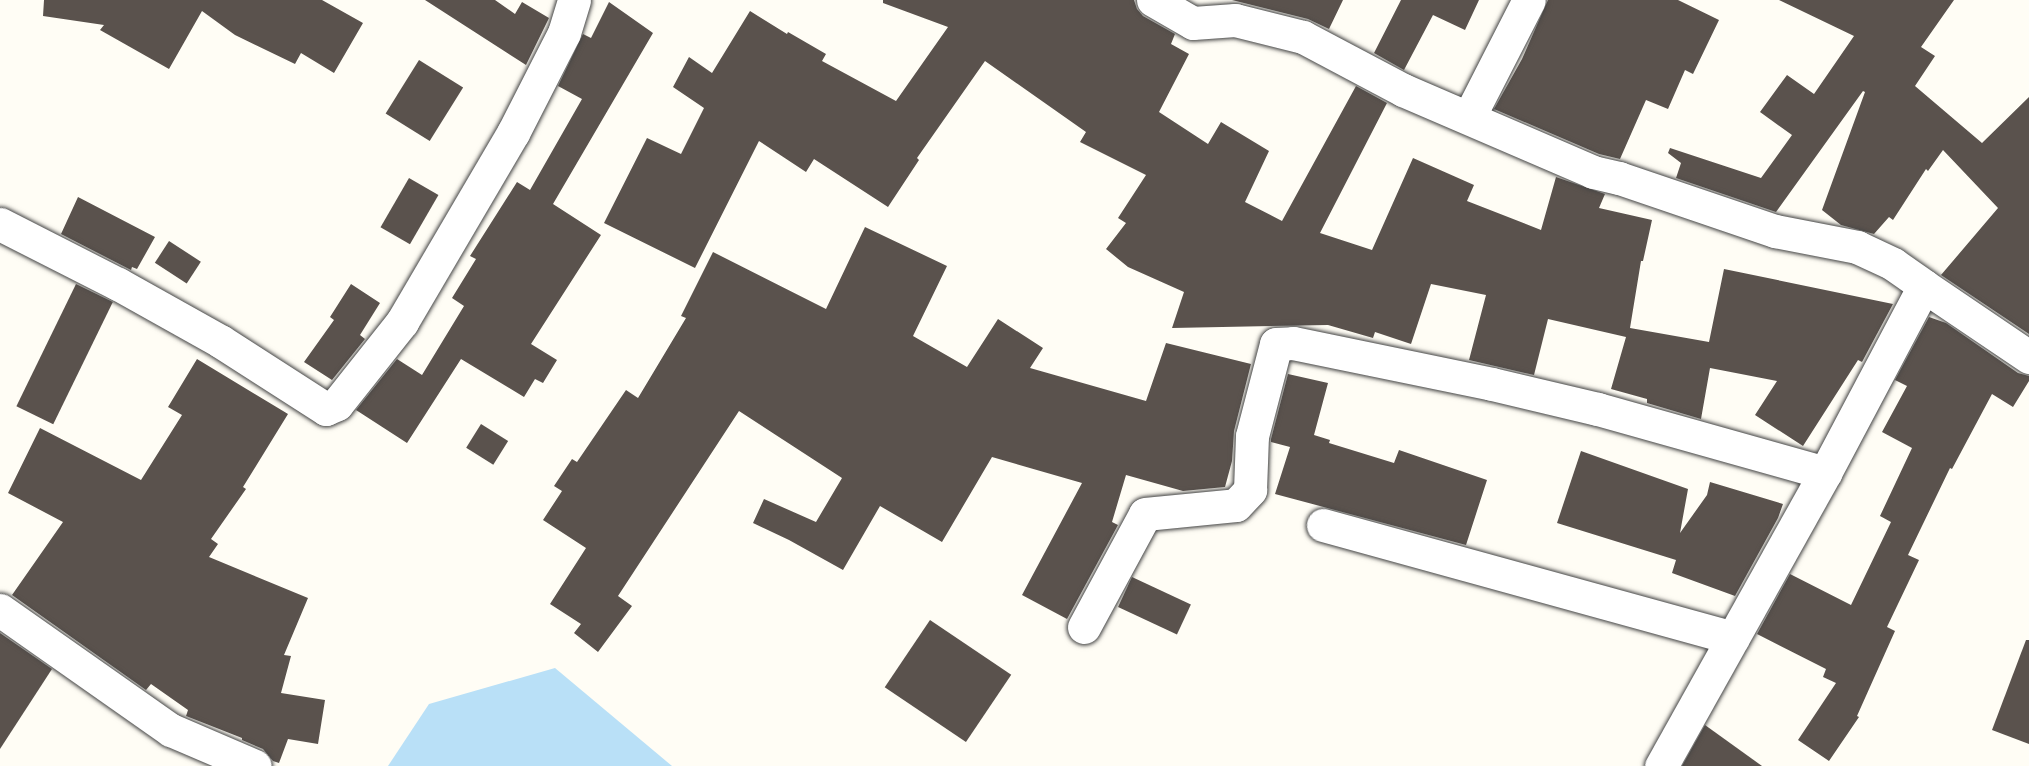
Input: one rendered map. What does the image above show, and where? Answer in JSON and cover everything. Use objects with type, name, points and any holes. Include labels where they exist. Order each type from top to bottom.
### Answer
[{"type":"street","points":[[0,224],[118,284],[220,342],[326,408],[337,404],[402,322],[513,133],[564,33],[574,0]]},
{"type":"street","points":[[1153,0],[1192,22],[1236,20],[1304,37],[1403,90],[1593,172],[1619,178],[1775,231],[1857,247],[1893,264],[2029,357]]},
{"type":"street","points":[[1469,117],[1529,0]]},
{"type":"street","points":[[1661,766],[1825,473],[1924,286]]},
{"type":"street","points":[[1084,627],[1145,514],[1236,505],[1250,490],[1252,436],[1276,344],[1293,343],[1503,386],[1598,409],[1825,473]]},
{"type":"street","points":[[1323,525],[1733,638]]},
{"type":"street","points":[[0,610],[171,730],[255,766]]},
{"type":"water","points":[[555,668],[672,766],[388,766],[429,704]]},
{"type":"building","points":[[44,0],[322,0],[363,23],[334,73],[301,53],[295,64],[235,35],[202,11],[169,69],[100,30],[104,25],[43,16]]},
{"type":"building","points":[[425,0],[495,0],[515,14],[522,2],[549,18],[526,65]]},
{"type":"building","points":[[883,0],[1134,0],[1143,16],[1175,34],[1171,44],[1189,54],[1159,112],[1208,144],[1221,122],[1269,151],[1245,202],[1282,221],[1356,86],[1387,103],[1320,233],[1372,250],[1413,158],[1474,185],[1467,201],[1541,230],[1556,177],[1605,194],[1599,208],[1652,220],[1643,261],[1641,261],[1630,328],[1709,342],[1724,269],[1893,304],[1862,362],[1858,360],[1803,446],[1755,415],[1777,381],[1710,368],[1701,419],[1647,403],[1647,399],[1611,389],[1626,337],[1548,319],[1534,375],[1469,360],[1486,295],[1431,284],[1411,344],[1375,332],[1373,338],[1328,325],[1172,328],[1184,292],[1128,267],[1106,249],[1126,223],[1118,218],[1146,175],[1080,142],[1086,132],[985,61],[917,158],[919,160],[888,207],[814,159],[806,172],[759,141],[695,268],[604,223],[647,138],[681,154],[704,108],[673,87],[689,57],[712,73],[750,11],[826,54],[822,61],[896,101],[948,27],[883,3]]},
{"type":"building","points":[[1232,0],[1343,0],[1329,29],[1308,19]]},
{"type":"building","points":[[1401,0],[1479,0],[1465,30],[1433,15],[1404,70],[1374,53]]},
{"type":"building","points":[[1548,0],[1678,0],[1719,20],[1693,74],[1685,70],[1668,109],[1646,100],[1620,159],[1599,154],[1494,109],[1522,59]]},
{"type":"building","points":[[1779,0],[1954,0],[1921,47],[1935,56],[1915,86],[1982,143],[2029,97],[2029,334],[1941,275],[1998,208],[1943,150],[1928,171],[1926,169],[1893,220],[1889,217],[1874,234],[1841,225],[1822,210],[1865,92],[1863,91],[1776,212],[1676,178],[1681,163],[1668,153],[1670,148],[1761,178],[1792,135],[1760,112],[1787,75],[1814,94],[1854,36]]},
{"type":"building","points":[[609,2],[653,33],[553,204],[601,235],[531,344],[557,360],[543,383],[535,379],[524,397],[461,359],[407,443],[356,410],[397,359],[422,375],[464,306],[452,298],[476,259],[470,256],[517,182],[530,190],[582,99],[558,86],[583,34],[591,38]]},
{"type":"building","points":[[419,60],[463,88],[430,141],[386,113]]},
{"type":"building","points":[[409,178],[438,195],[410,244],[380,227]]},
{"type":"building","points":[[78,197],[155,237],[137,269],[132,267],[131,270],[61,234]]},
{"type":"building","points":[[865,227],[947,266],[913,336],[967,367],[998,319],[1043,348],[1030,368],[1146,401],[1166,343],[1251,364],[1234,431],[1232,461],[1225,487],[1183,491],[1126,475],[1112,522],[1118,525],[1067,619],[1022,595],[1082,483],[992,457],[942,542],[880,506],[843,570],[753,523],[764,499],[816,522],[842,478],[739,411],[618,596],[632,606],[598,652],[574,633],[581,624],[550,604],[586,548],[543,520],[562,491],[554,486],[572,459],[577,462],[626,390],[638,398],[686,318],[681,316],[713,252],[826,309]]},
{"type":"building","points":[[169,241],[201,262],[187,284],[155,263]]},
{"type":"building","points":[[76,284],[113,302],[53,424],[16,406]]},
{"type":"building","points":[[351,284],[380,303],[360,335],[365,339],[332,380],[304,362],[334,320],[330,317]]},
{"type":"building","points":[[1929,317],[1946,323],[2018,373],[2029,376],[2029,381],[2013,407],[1992,394],[1952,469],[1950,468],[1908,555],[1919,560],[1887,627],[1895,631],[1857,716],[1859,717],[1829,761],[1798,740],[1836,683],[1823,677],[1826,669],[1757,634],[1790,574],[1851,605],[1891,522],[1880,516],[1912,448],[1882,432],[1907,386],[1895,380]]},
{"type":"building","points":[[197,359],[288,414],[243,487],[246,489],[211,539],[218,544],[209,557],[308,598],[284,655],[291,656],[281,693],[325,700],[318,744],[288,739],[279,763],[273,761],[263,749],[242,738],[186,716],[188,710],[151,684],[146,690],[12,595],[63,522],[8,493],[40,428],[141,480],[182,415],[168,407]]},
{"type":"building","points":[[1288,374],[1328,383],[1314,435],[1330,440],[1329,443],[1394,463],[1399,450],[1487,480],[1466,545],[1275,494],[1290,447],[1271,442],[1271,439]]},
{"type":"building","points":[[481,424],[508,441],[493,465],[466,448]]},
{"type":"building","points":[[1581,451],[1688,489],[1680,533],[1707,495],[1710,482],[1783,504],[1778,518],[1735,596],[1672,573],[1676,560],[1557,523]]},
{"type":"building","points":[[1132,577],[1191,604],[1177,634],[1118,607]]},
{"type":"building","points":[[930,620],[1011,675],[966,742],[885,687]]},
{"type":"building","points":[[0,633],[52,669],[0,749]]},
{"type":"building","points":[[2026,640],[2029,640],[2029,744],[1992,730]]},
{"type":"building","points":[[1705,725],[1762,766],[1682,766]]}]
